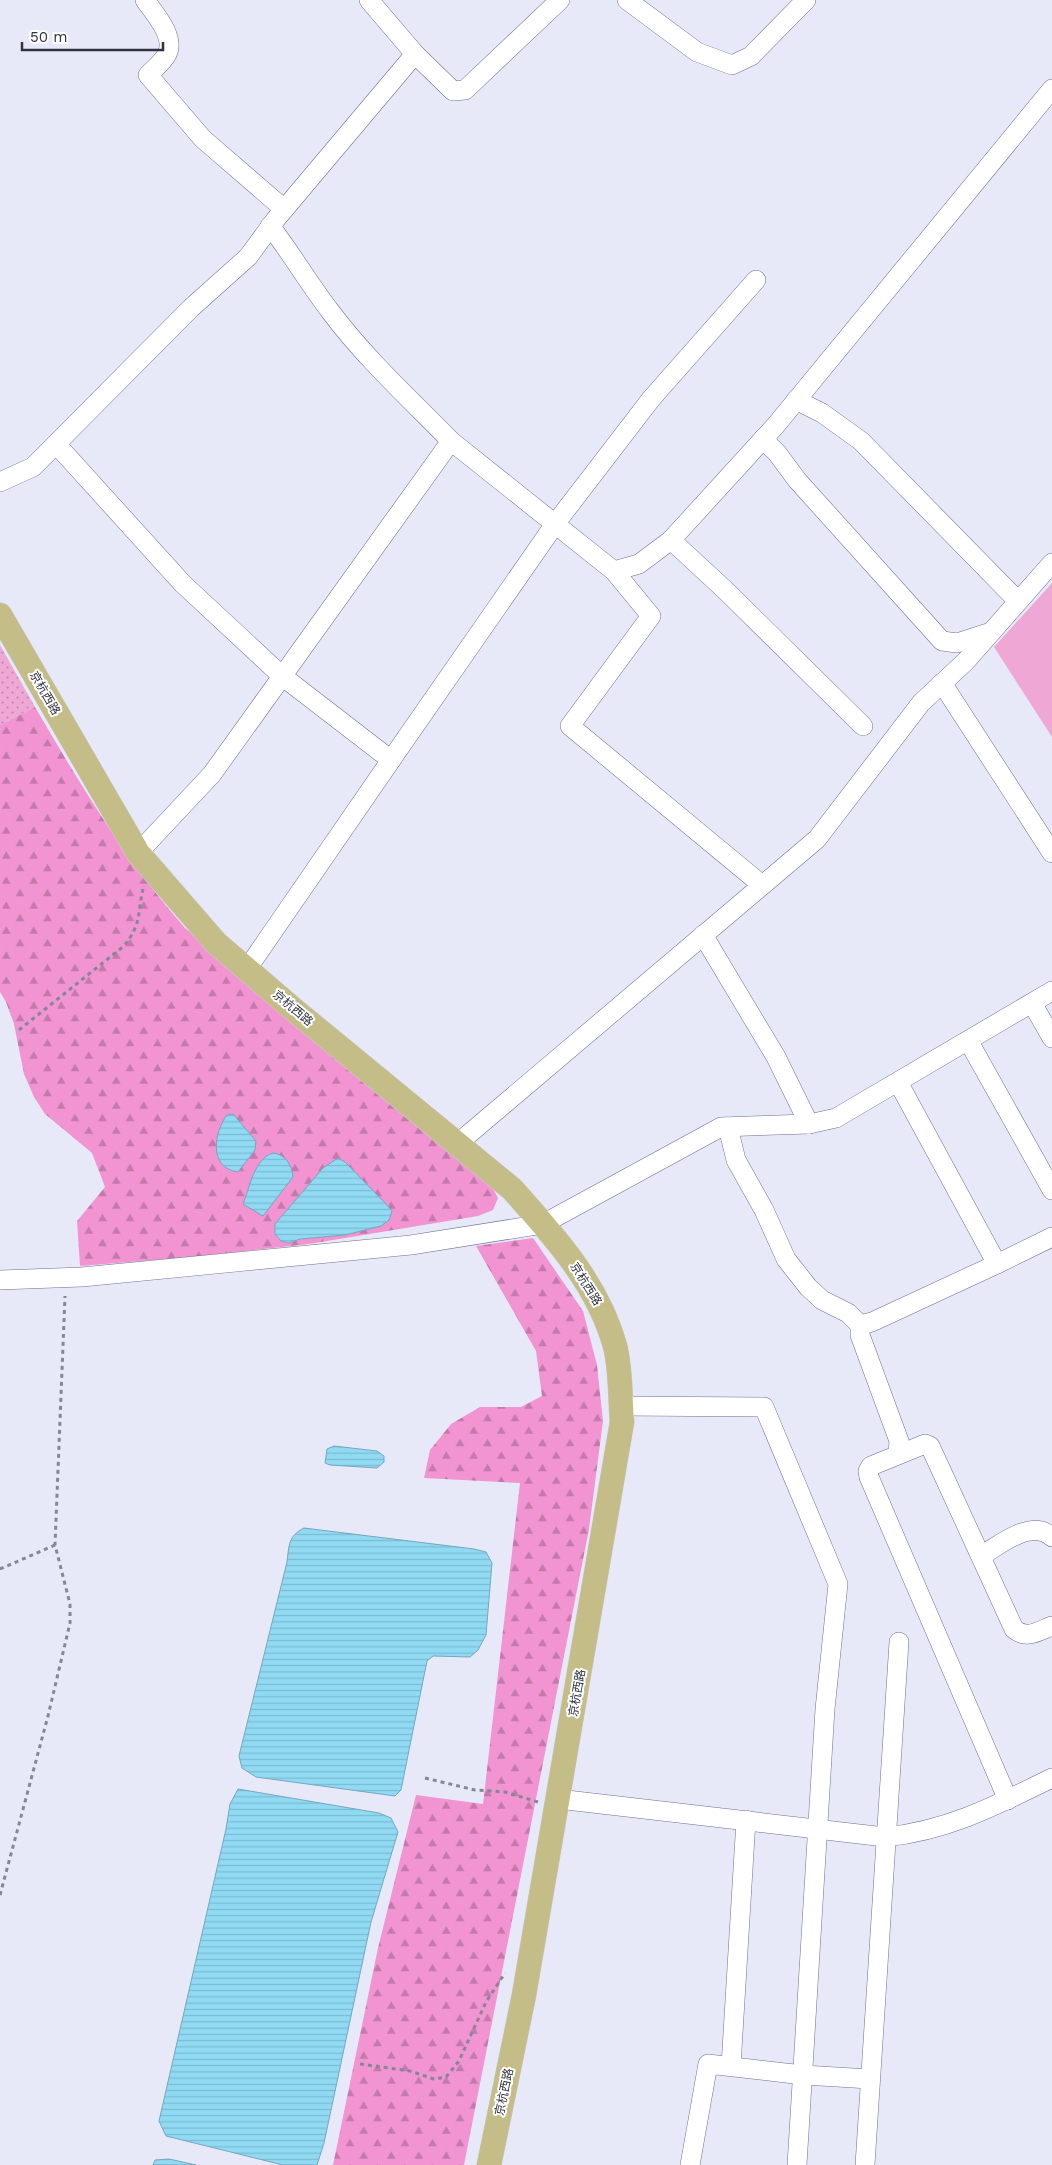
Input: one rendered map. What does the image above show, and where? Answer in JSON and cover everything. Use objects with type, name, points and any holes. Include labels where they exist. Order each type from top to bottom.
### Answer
[{"type":"main road","name":"京杭西路","points":[[0,615],[143,858],[216,943],[512,1189],[543,1224],[585,1278],[601,1308],[615,1347],[622,1422],[524,1995],[490,2165]]},
{"type":"street","points":[[145,0],[170,41],[168,54],[148,75],[203,138],[284,209]]},
{"type":"street","points":[[369,0],[415,54],[453,91],[465,90],[560,0]]},
{"type":"street","points":[[627,0],[697,52],[732,65],[751,56],[806,0]]},
{"type":"street","points":[[0,482],[33,467],[57,445],[191,308],[248,257],[270,226],[415,54]]},
{"type":"street","points":[[614,571],[640,564],[671,540],[763,439],[1052,89]]},
{"type":"street","points":[[270,226],[292,253],[330,312],[386,375],[451,441],[614,571],[650,616],[570,726],[762,885]]},
{"type":"street","points":[[246,969],[555,524],[651,399],[756,280]]},
{"type":"street","points":[[796,400],[822,413],[861,441],[1018,601]]},
{"type":"street","points":[[763,439],[778,452],[797,480],[942,641],[957,643],[992,632]]},
{"type":"street","points":[[143,858],[212,774],[451,441]]},
{"type":"street","points":[[57,445],[183,584],[282,676],[391,760]]},
{"type":"street","points":[[671,540],[724,589],[863,726]]},
{"type":"street","points":[[458,1144],[817,839],[921,703],[966,661],[1052,563]]},
{"type":"street","points":[[942,683],[1052,853]]},
{"type":"street","points":[[703,935],[776,1057],[809,1124]]},
{"type":"street","points":[[0,1280],[66,1278],[411,1245],[543,1224],[721,1127],[809,1124],[836,1118],[969,1042],[1052,991]]},
{"type":"street","points":[[1032,1003],[1052,1038]]},
{"type":"street","points":[[969,1042],[1052,1190]]},
{"type":"street","points":[[898,1082],[997,1264]]},
{"type":"street","points":[[728,1127],[736,1160],[764,1210],[786,1259],[822,1300],[848,1313],[860,1325],[860,1334],[898,1441],[898,1454]]},
{"type":"street","points":[[860,1325],[872,1322],[1052,1237]]},
{"type":"street","points":[[621,1406],[764,1407],[838,1584],[825,1709],[797,2165]]},
{"type":"street","points":[[1008,1800],[869,1477],[868,1471],[871,1466],[925,1444],[930,1446],[1014,1629],[1020,1635],[1028,1636],[1052,1626]]},
{"type":"street","points":[[981,1556],[1027,1531],[1039,1530],[1052,1537]]},
{"type":"street","points":[[865,2165],[899,1642]]},
{"type":"street","points":[[557,1805],[746,1820],[885,1837],[917,1834],[972,1816],[1052,1778]]},
{"type":"street","points":[[731,2066],[746,1820]]},
{"type":"street","points":[[690,2165],[708,2064],[803,2075],[870,2079]]},
{"type":"path","points":[[19,1030],[124,946],[134,934],[140,918],[143,858]]},
{"type":"path","points":[[0,1895],[48,1716],[70,1623],[70,1604],[55,1546],[66,1278]]},
{"type":"path","points":[[0,1569],[55,1546]]},
{"type":"path","points":[[425,1778],[475,1790],[505,1792],[557,1805]]},
{"type":"path","points":[[360,2064],[410,2071],[434,2079],[446,2077],[459,2061],[486,2002],[508,1969]]},
{"type":"shaded area","points":[[1052,583],[1052,737],[994,647]]},
{"type":"shaded area","points":[[0,645],[35,707],[0,725]]},
{"type":"green space","points":[[35,707],[69,765],[123,849],[185,928],[489,1181],[498,1198],[493,1210],[478,1216],[309,1244],[191,1257],[80,1266],[77,1221],[105,1187],[92,1153],[45,1114],[34,1097],[24,1074],[14,1024],[0,992],[0,725]]},
{"type":"green space","points":[[533,1238],[583,1311],[597,1365],[603,1421],[589,1529],[464,2165],[333,2165],[378,1948],[416,1795],[483,1804],[520,1483],[424,1478],[430,1450],[451,1424],[480,1407],[521,1407],[542,1396],[536,1351],[476,1246]]},
{"type":"water","points":[[233,1114],[256,1141],[255,1150],[238,1172],[228,1169],[222,1164],[216,1148],[219,1131],[223,1122],[227,1115]]},
{"type":"water","points":[[273,1153],[281,1155],[287,1161],[293,1177],[263,1216],[243,1204],[257,1167],[261,1161]]},
{"type":"water","points":[[338,1158],[345,1162],[392,1211],[389,1220],[381,1226],[345,1235],[300,1239],[289,1243],[281,1241],[275,1234],[275,1224],[323,1168]]},
{"type":"water","points":[[334,1446],[377,1451],[384,1456],[384,1462],[377,1468],[330,1465],[325,1463],[327,1449]]},
{"type":"water","points":[[304,1528],[474,1549],[486,1552],[492,1563],[486,1635],[478,1650],[470,1657],[433,1656],[427,1661],[401,1790],[395,1796],[256,1777],[242,1768],[239,1756],[287,1562],[289,1546],[295,1534]]},
{"type":"water","points":[[238,1789],[379,1813],[391,1818],[398,1832],[371,1922],[324,2143],[317,2165],[283,2165],[166,2136],[159,2121],[226,1829],[230,1804]]},
{"type":"water","points":[[169,2159],[196,2165],[153,2165],[155,2160]]}]
